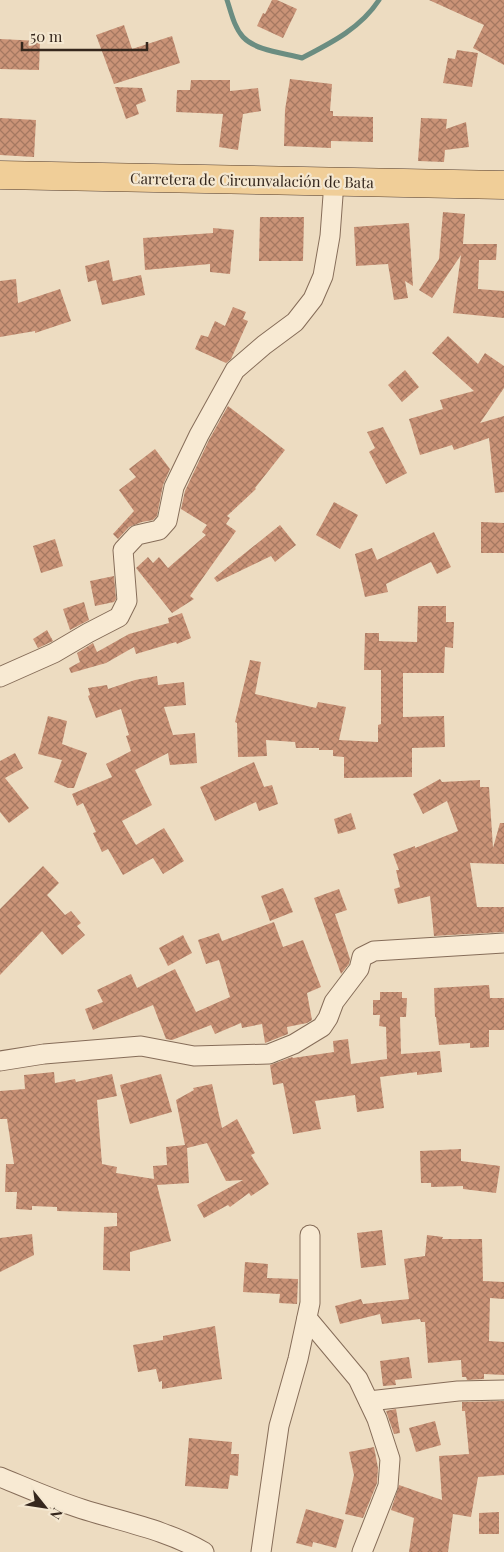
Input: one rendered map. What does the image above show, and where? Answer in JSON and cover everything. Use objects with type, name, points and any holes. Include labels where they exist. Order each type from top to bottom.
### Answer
[{"type":"main road","name":"Carretera de Circunvalación de Bata","points":[[0,175],[504,185]]},
{"type":"street","points":[[0,677],[54,653],[119,617],[127,601],[123,550],[137,535],[159,530],[166,521],[174,487],[199,435],[235,370],[295,322],[313,299],[323,276],[330,236],[334,182]]},
{"type":"street","points":[[0,1061],[44,1054],[141,1046],[194,1056],[268,1054],[294,1044],[322,1027],[328,1018],[334,1002],[359,969],[362,957],[374,951],[504,943]]},
{"type":"street","points":[[261,1552],[279,1426],[298,1359],[310,1303],[310,1235]]},
{"type":"street","points":[[307,1318],[358,1379],[377,1419],[390,1459],[388,1486],[362,1552]]},
{"type":"street","points":[[369,1401],[458,1391],[504,1390]]},
{"type":"street","points":[[0,1477],[80,1508],[189,1543],[204,1552]]},
{"type":"building","points":[[272,0],[277,0],[297,9],[283,38],[257,26]]},
{"type":"building","points":[[429,0],[504,0],[504,65],[473,48],[484,25]]},
{"type":"building","points":[[124,25],[132,49],[172,36],[180,63],[114,84],[96,35]]},
{"type":"building","points":[[0,39],[40,41],[39,70],[0,69]]},
{"type":"building","points":[[457,50],[478,53],[472,87],[443,83],[448,58],[455,59]]},
{"type":"building","points":[[290,79],[332,84],[330,111],[333,111],[333,116],[373,117],[373,142],[331,141],[331,148],[284,146],[285,110]]},
{"type":"building","points":[[191,80],[230,80],[230,91],[258,88],[261,111],[243,114],[238,150],[219,147],[223,114],[176,112],[177,90],[190,90]]},
{"type":"building","points":[[115,87],[142,88],[146,101],[136,105],[139,114],[126,119]]},
{"type":"building","points":[[0,118],[36,120],[34,157],[0,155]]},
{"type":"building","points":[[421,118],[447,119],[446,129],[466,122],[469,147],[445,150],[444,162],[418,161]]},
{"type":"building","points":[[443,212],[465,214],[463,244],[497,244],[496,260],[479,260],[478,289],[504,291],[504,318],[453,313],[461,255],[432,298],[419,290],[439,259]]},
{"type":"building","points":[[260,217],[304,217],[303,261],[259,261]]},
{"type":"building","points":[[409,223],[413,286],[405,281],[408,298],[394,300],[388,264],[356,266],[354,227]]},
{"type":"building","points":[[213,228],[234,230],[230,274],[210,272],[210,264],[145,270],[143,238],[213,233]]},
{"type":"building","points":[[109,260],[113,281],[141,275],[145,295],[102,305],[96,280],[88,282],[85,266]]},
{"type":"building","points":[[16,279],[18,303],[60,289],[71,321],[35,333],[35,331],[0,337],[0,281]]},
{"type":"building","points":[[233,307],[246,312],[243,319],[248,321],[231,359],[226,363],[195,349],[201,335],[208,337],[215,321],[225,326]]},
{"type":"building","points":[[448,336],[478,364],[485,353],[504,366],[504,388],[480,423],[504,416],[504,492],[495,493],[489,438],[454,450],[452,445],[420,455],[409,419],[443,409],[440,400],[474,391],[432,353]]},
{"type":"building","points":[[405,370],[419,387],[402,402],[388,385]]},
{"type":"building","points":[[228,406],[285,450],[256,489],[227,516],[230,518],[226,524],[236,531],[190,596],[194,599],[172,613],[136,568],[148,557],[153,563],[159,557],[168,568],[206,535],[202,532],[207,525],[181,509],[185,491],[209,440]]},
{"type":"building","points":[[383,427],[407,473],[386,484],[369,452],[375,448],[367,432]]},
{"type":"building","points":[[155,449],[170,469],[163,485],[157,516],[153,520],[129,527],[118,539],[113,534],[134,511],[119,490],[136,477],[129,469]]},
{"type":"building","points":[[334,502],[358,515],[340,549],[316,535]]},
{"type":"building","points":[[481,522],[504,523],[504,553],[481,553]]},
{"type":"building","points":[[280,525],[296,545],[275,562],[271,556],[217,582],[214,578]]},
{"type":"building","points":[[434,532],[451,567],[437,574],[431,562],[386,584],[388,592],[365,597],[355,554],[372,548],[377,560]]},
{"type":"building","points":[[55,539],[63,566],[41,573],[33,546]]},
{"type":"building","points":[[114,576],[116,599],[114,602],[95,606],[90,581]]},
{"type":"building","points":[[84,602],[89,620],[70,630],[63,609]]},
{"type":"building","points":[[418,606],[446,606],[446,622],[454,622],[453,648],[445,647],[444,673],[403,673],[403,717],[444,716],[445,747],[412,748],[412,777],[344,778],[344,757],[333,756],[333,750],[296,748],[295,742],[266,740],[267,756],[238,757],[237,723],[235,722],[250,660],[261,662],[255,694],[316,708],[318,702],[346,707],[339,740],[378,742],[378,725],[381,724],[381,670],[364,670],[365,633],[379,633],[379,641],[417,642]]},
{"type":"building","points":[[182,613],[191,638],[177,644],[176,642],[136,654],[134,647],[106,663],[71,673],[69,668],[80,662],[77,653],[93,643],[97,652],[129,634],[169,623],[168,618]]},
{"type":"building","points":[[47,630],[53,641],[38,648],[33,639]]},
{"type":"building","points":[[157,676],[158,685],[184,682],[186,705],[164,707],[173,735],[195,733],[197,763],[170,765],[168,753],[135,770],[152,805],[122,821],[136,845],[164,828],[184,861],[163,874],[153,858],[123,875],[108,849],[102,852],[93,833],[96,832],[83,803],[77,806],[72,794],[112,777],[106,764],[131,751],[126,736],[129,735],[121,709],[96,718],[88,696],[90,695],[88,688],[107,685],[108,689],[135,680]]},
{"type":"building","points":[[48,716],[67,721],[62,744],[87,753],[74,788],[68,788],[54,782],[62,760],[38,754]]},
{"type":"building","points":[[15,753],[23,768],[5,778],[29,808],[9,823],[0,812],[0,761]]},
{"type":"building","points":[[254,762],[264,787],[272,785],[278,804],[259,811],[256,802],[215,821],[200,787]]},
{"type":"building","points":[[440,779],[442,782],[480,780],[480,787],[489,787],[493,848],[500,823],[504,823],[504,864],[470,863],[477,907],[504,907],[504,932],[434,936],[430,896],[398,904],[394,889],[400,887],[396,870],[399,870],[393,854],[415,846],[415,848],[458,831],[447,801],[423,814],[413,794]]},
{"type":"building","points":[[351,813],[356,829],[338,834],[334,819]]},
{"type":"building","points":[[43,866],[59,883],[47,895],[65,915],[71,911],[81,923],[77,926],[85,935],[62,955],[42,931],[0,975],[0,909]]},
{"type":"building","points":[[283,888],[293,912],[270,921],[261,896]]},
{"type":"building","points":[[339,889],[347,910],[335,914],[350,959],[349,964],[341,974],[314,898]]},
{"type":"building","points":[[274,922],[283,947],[303,940],[321,987],[307,993],[312,1020],[307,1023],[287,1027],[288,1034],[265,1043],[262,1024],[242,1028],[241,1023],[215,1034],[211,1025],[172,1040],[166,1039],[153,1005],[93,1030],[85,1009],[103,1002],[97,990],[131,974],[137,988],[175,969],[196,1012],[230,997],[219,960],[206,964],[198,940],[219,933],[222,941]]},
{"type":"building","points":[[183,935],[192,953],[168,966],[159,948]]},
{"type":"building","points":[[489,985],[490,998],[504,998],[504,1030],[489,1030],[489,1047],[470,1048],[470,1043],[439,1045],[435,1017],[434,988]]},
{"type":"building","points":[[380,992],[402,992],[402,998],[407,998],[406,1017],[400,1017],[401,1054],[440,1051],[442,1072],[417,1075],[417,1072],[380,1077],[384,1108],[357,1112],[355,1095],[315,1101],[321,1129],[293,1134],[283,1083],[273,1085],[270,1065],[292,1057],[334,1052],[333,1041],[348,1039],[351,1064],[387,1059],[386,1027],[379,1026],[380,1015],[373,1015],[373,1000],[380,1000]]},
{"type":"building","points":[[54,1072],[55,1083],[75,1079],[76,1082],[112,1074],[117,1096],[97,1100],[102,1164],[117,1167],[116,1173],[154,1179],[153,1166],[167,1165],[166,1147],[185,1145],[176,1100],[194,1090],[193,1088],[212,1084],[222,1128],[237,1119],[255,1153],[251,1155],[269,1184],[251,1196],[249,1193],[230,1207],[228,1205],[204,1218],[197,1205],[243,1180],[226,1181],[207,1143],[187,1148],[189,1183],[157,1185],[171,1241],[130,1252],[130,1271],[103,1270],[104,1227],[117,1226],[117,1213],[57,1211],[57,1207],[32,1206],[32,1210],[16,1209],[17,1192],[5,1192],[6,1164],[14,1164],[7,1119],[0,1119],[0,1091],[25,1089],[24,1075]]},
{"type":"building","points":[[161,1074],[172,1112],[130,1124],[120,1085]]},
{"type":"building","points":[[461,1149],[461,1161],[500,1166],[496,1193],[463,1189],[463,1186],[431,1187],[431,1183],[421,1183],[420,1151]]},
{"type":"building","points":[[382,1230],[386,1265],[361,1268],[357,1233]]},
{"type":"building","points":[[32,1234],[34,1255],[0,1272],[0,1238]]},
{"type":"building","points":[[427,1235],[443,1237],[442,1239],[482,1239],[483,1281],[504,1282],[504,1299],[490,1298],[489,1341],[504,1342],[504,1375],[484,1374],[484,1379],[467,1380],[466,1377],[462,1377],[461,1360],[428,1363],[425,1322],[421,1322],[420,1319],[382,1324],[380,1314],[340,1324],[335,1306],[361,1299],[363,1304],[409,1299],[404,1259],[425,1256]]},
{"type":"building","points":[[245,1262],[268,1264],[267,1278],[298,1279],[297,1304],[279,1303],[280,1294],[243,1292]]},
{"type":"building","points":[[215,1326],[222,1379],[162,1389],[162,1381],[159,1382],[156,1369],[138,1372],[133,1345],[163,1340],[163,1336]]},
{"type":"building","points":[[409,1357],[412,1378],[395,1380],[396,1385],[383,1386],[380,1361]]},
{"type":"building","points":[[504,1401],[504,1475],[478,1477],[471,1517],[453,1514],[448,1552],[409,1552],[414,1518],[391,1510],[399,1485],[442,1500],[439,1456],[469,1454],[465,1411],[462,1411],[462,1402]]},
{"type":"building","points":[[396,1409],[400,1433],[394,1434],[386,1411]]},
{"type":"building","points":[[435,1421],[441,1445],[416,1452],[409,1428]]},
{"type":"building","points":[[189,1438],[232,1442],[231,1454],[239,1454],[238,1476],[230,1475],[228,1489],[185,1486]]},
{"type":"building","points":[[374,1447],[378,1468],[377,1483],[363,1518],[345,1514],[354,1475],[349,1452]]},
{"type":"building","points":[[306,1509],[344,1520],[336,1548],[313,1542],[312,1547],[296,1543]]},
{"type":"building","points":[[499,1512],[499,1534],[479,1534],[479,1513]]},
{"type":"waterway","points":[[227,0],[237,29],[249,42],[271,51],[302,58],[345,34],[363,19],[379,0]]}]
